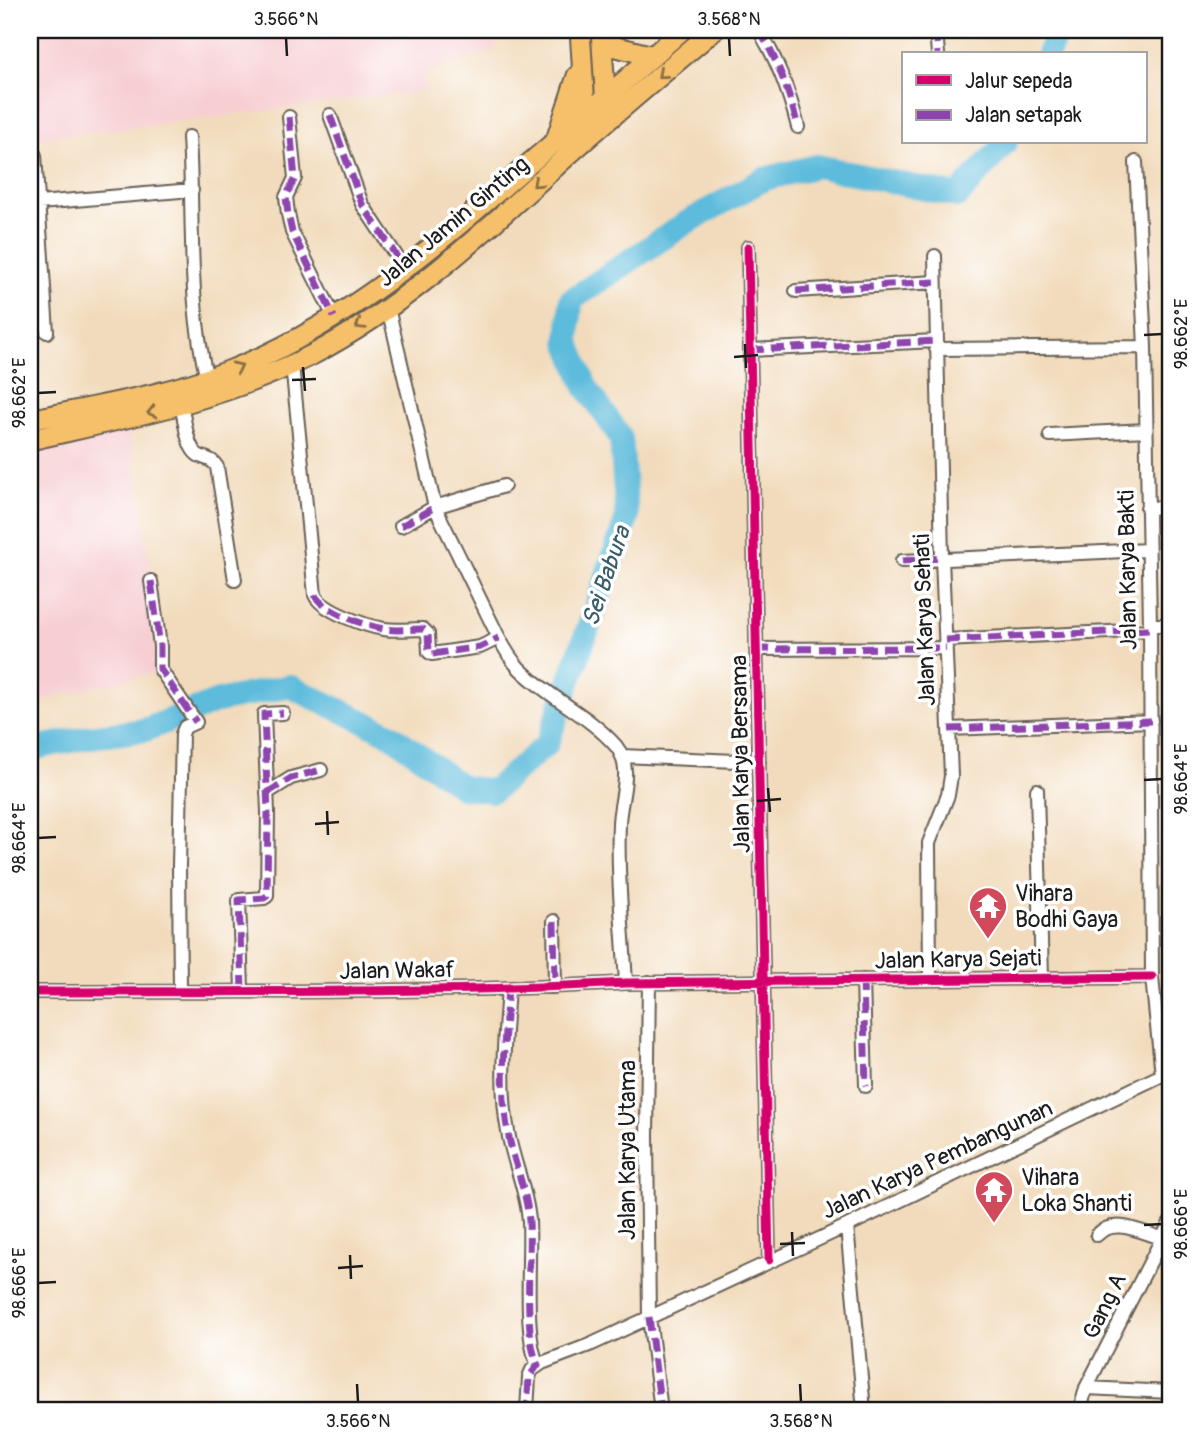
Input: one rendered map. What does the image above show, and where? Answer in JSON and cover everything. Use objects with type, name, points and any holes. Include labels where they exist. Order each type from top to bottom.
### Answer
[{"type":"main road","points":[[580,30],[584,115],[588,138]]},
{"type":"main road","name":"Jalan Jamin Ginting","points":[[30,440],[181,405],[226,372],[302,337],[334,317],[445,238],[682,30]]},
{"type":"main road","name":"Jalan Jamin Ginting","points":[[30,420],[149,395],[209,387],[241,387],[313,354],[388,308],[459,255],[588,138],[714,30]]},
{"type":"main road","points":[[602,34],[617,47],[653,56]]},
{"type":"main road","points":[[602,34],[608,121]]},
{"type":"main road","points":[[555,141],[582,60]]},
{"type":"street","points":[[759,30],[774,53],[788,86],[798,127]]},
{"type":"street","points":[[936,30],[938,52]]},
{"type":"street","points":[[330,116],[362,204],[405,269]]},
{"type":"street","points":[[289,117],[295,178],[286,197],[292,232],[334,317]]},
{"type":"street","points":[[189,137],[196,334],[209,387]]},
{"type":"street","points":[[36,155],[47,332]]},
{"type":"street","name":"Jalan Karya Bakti","points":[[1136,162],[1145,347],[1152,977],[1166,1077]]},
{"type":"street","points":[[39,203],[192,190]]},
{"type":"street","name":"Jalan Karya Bersama","points":[[748,247],[769,1260]]},
{"type":"street","name":"Jalan Karya Sehati","points":[[930,979],[929,842],[950,786],[935,256]]},
{"type":"street","points":[[796,291],[935,282]]},
{"type":"street","points":[[388,308],[435,507],[499,639],[517,665],[610,740],[622,756],[625,778],[619,823],[626,983]]},
{"type":"street","points":[[750,350],[936,345],[1145,347]]},
{"type":"street","points":[[292,364],[315,595],[318,601],[328,609],[380,628],[423,629],[428,634],[429,652],[432,654],[480,647],[499,639]]},
{"type":"street","points":[[181,405],[192,447],[197,454],[212,459],[217,467],[235,580]]},
{"type":"street","points":[[1050,435],[1146,430]]},
{"type":"street","points":[[401,526],[435,507],[504,486]]},
{"type":"street","points":[[1147,508],[1170,507]]},
{"type":"street","points":[[902,561],[1147,550]]},
{"type":"street","points":[[151,581],[161,673],[196,722],[185,727],[182,734],[180,991]]},
{"type":"street","points":[[757,649],[946,644],[1170,625]]},
{"type":"street","points":[[242,990],[239,900],[267,897],[264,714],[283,713]]},
{"type":"street","points":[[949,729],[1151,721]]},
{"type":"street","points":[[622,756],[759,762]]},
{"type":"street","points":[[267,793],[290,778],[321,769]]},
{"type":"street","points":[[1037,790],[1042,978]]},
{"type":"street","points":[[554,921],[555,987]]},
{"type":"street","name":"Jalan Karya Sejati","points":[[764,981],[1152,977]]},
{"type":"street","points":[[863,979],[866,1086]]},
{"type":"street","name":"Jalan Wakaf","points":[[30,992],[508,988],[649,982],[764,981]]},
{"type":"street","name":"Jalan Karya Utama","points":[[649,982],[649,1317],[661,1410]]},
{"type":"street","points":[[508,988],[504,1049],[505,1112],[510,1145],[527,1209],[530,1320],[533,1350],[538,1365],[529,1377],[527,1410]]},
{"type":"street","name":"Jalan Karya Pembangunan","points":[[538,1365],[649,1317],[1166,1077]]},
{"type":"street","name":"Gang A","points":[[1080,1410],[1086,1388],[1170,1223]]},
{"type":"street","points":[[1097,1235],[1104,1227],[1115,1225],[1161,1238]]},
{"type":"street","points":[[847,1226],[864,1410]]},
{"type":"street","points":[[1086,1388],[1170,1392]]},
{"type":"shaded area","points":[[30,30],[492,30],[496,50],[425,72],[424,91],[30,140]]},
{"type":"shaded area","points":[[128,421],[165,670],[30,703],[30,447]]},
{"type":"waterway","name":"Sei Babura","points":[[1049,52],[1058,30]]},
{"type":"waterway","name":"Sei Babura","points":[[30,749],[145,730],[218,701],[289,686],[390,734],[462,787],[493,791],[547,744],[627,518],[621,438],[586,387],[568,341],[571,300],[686,223],[764,179],[817,166],[958,196],[1004,144]]},
{"type":"marked path","points":[[759,30],[782,77],[798,127]]},
{"type":"marked path","points":[[936,30],[938,52]]},
{"type":"marked path","points":[[330,115],[362,204],[405,269]]},
{"type":"marked path","points":[[289,117],[295,178],[286,197],[292,232],[334,317]]},
{"type":"marked path","points":[[796,291],[935,282]]},
{"type":"marked path","points":[[750,350],[936,341]]},
{"type":"marked path","points":[[401,526],[435,507]]},
{"type":"marked path","points":[[902,561],[942,558]]},
{"type":"marked path","points":[[151,581],[160,646],[160,669],[196,722]]},
{"type":"marked path","points":[[315,595],[326,607],[367,625],[389,630],[423,629],[428,634],[429,652],[432,654],[480,647],[499,638]]},
{"type":"marked path","points":[[946,640],[1150,630]]},
{"type":"marked path","points":[[756,649],[946,648]]},
{"type":"marked path","points":[[242,990],[239,900],[267,896],[268,812],[264,714],[283,713]]},
{"type":"marked path","points":[[949,729],[1151,721]]},
{"type":"marked path","points":[[267,793],[291,778],[321,770]]},
{"type":"marked path","points":[[554,921],[555,987]]},
{"type":"marked path","points":[[863,980],[866,1086]]},
{"type":"marked path","points":[[508,988],[504,1060],[505,1114],[528,1210],[529,1316],[533,1352],[538,1365],[529,1377],[527,1410]]},
{"type":"marked path","points":[[649,1317],[661,1410]]},
{"type":"cycle path","points":[[748,247],[769,1260]]},
{"type":"cycle path","points":[[30,992],[403,990],[626,983],[1152,977]]},
{"type":"place","name":"Vihara Bodhi Gaya","points":[[988,940]]},
{"type":"place","name":"Vihara Loka Shanti","points":[[994,1224]]}]
